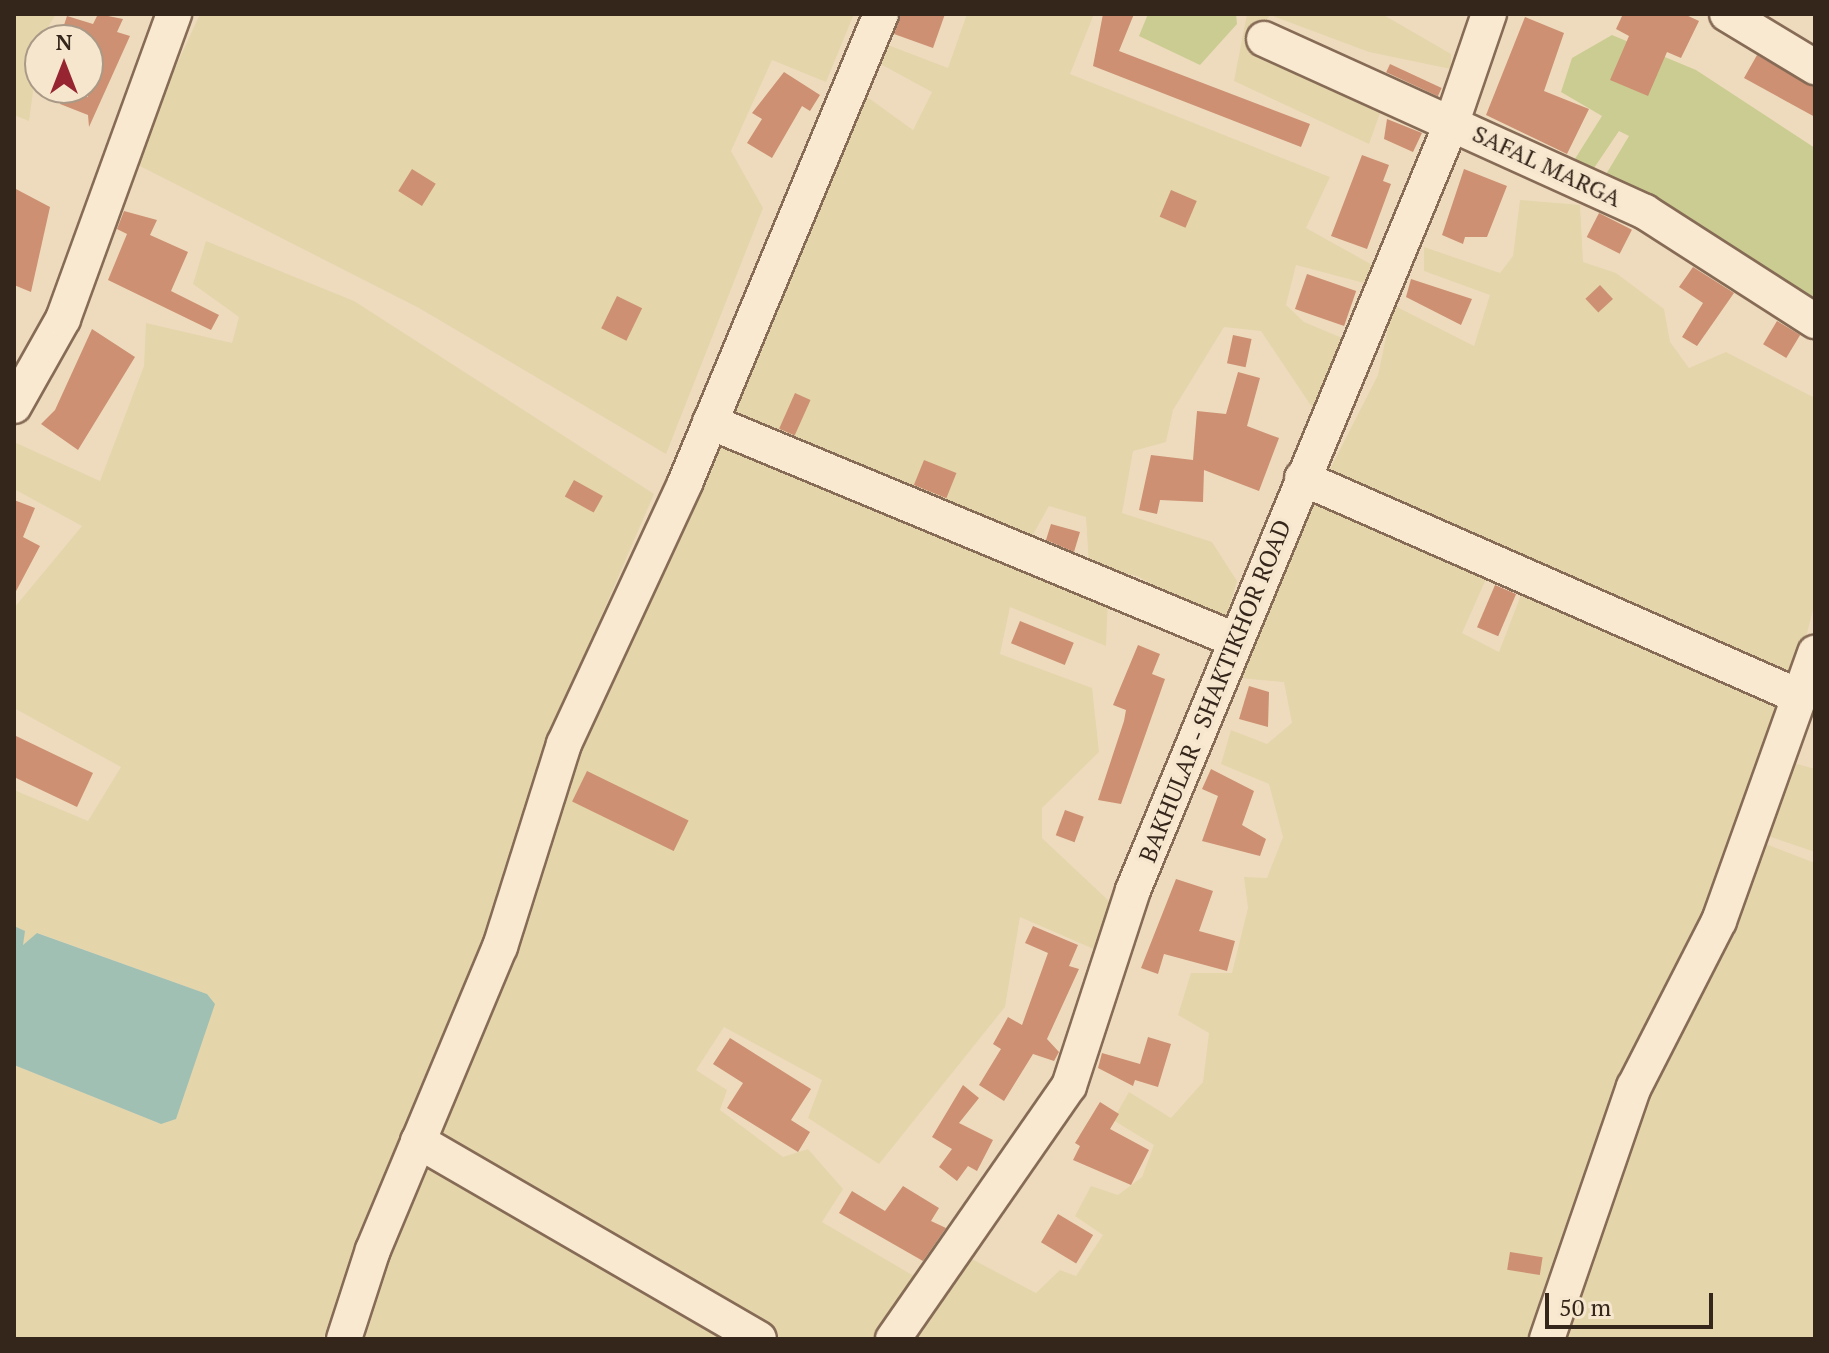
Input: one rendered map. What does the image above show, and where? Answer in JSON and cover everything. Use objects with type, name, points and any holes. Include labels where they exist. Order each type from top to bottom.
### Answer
[{"type":"street","points":[[14,406],[63,319],[174,14]]},
{"type":"street","points":[[344,1339],[418,1141],[500,947],[564,744],[710,422],[881,14]]},
{"type":"street","name":"BAKHULAR - SHAKTIKHOR ROAD","points":[[893,1339],[1069,1086],[1133,890],[1452,122],[1489,14]]},
{"type":"street","points":[[1727,14],[1815,67]]},
{"type":"street","name":"SAFAL MARGA","points":[[1264,39],[1645,212],[1815,321]]},
{"type":"street","points":[[710,422],[1235,640]]},
{"type":"street","points":[[1302,478],[1798,696]]},
{"type":"street","points":[[1547,1339],[1634,1087],[1719,921],[1815,653]]},
{"type":"street","points":[[418,1141],[759,1339]]},
{"type":"shaded area","points":[[14,14],[56,14],[50,24],[24,24],[24,104],[31,104],[29,121],[14,115]]},
{"type":"shaded area","points":[[200,14],[854,14],[826,82],[772,60],[731,151],[763,208],[666,454],[419,308],[132,162]]},
{"type":"shaded area","points":[[967,14],[1094,14],[1070,74],[1330,177],[1306,228],[1376,267],[1364,283],[1296,265],[1286,305],[1304,322],[1342,338],[1316,413],[1261,331],[1224,327],[1173,410],[1166,442],[1133,451],[1122,513],[1212,542],[1237,581],[1224,624],[1137,576],[1089,566],[1086,517],[1049,506],[1030,540],[723,414],[859,91],[913,130],[932,92],[873,60],[880,42],[948,68]]},
{"type":"shaded area","points":[[1247,14],[1382,14],[1451,54],[1451,69],[1369,52],[1270,15],[1258,33],[1384,102],[1369,144],[1234,81]]},
{"type":"shaded area","points":[[1520,200],[1580,205],[1583,262],[1616,273],[1664,309],[1670,342],[1689,368],[1726,352],[1815,398],[1815,602],[1794,684],[1325,479],[1378,375],[1393,305],[1474,346],[1490,295],[1424,271],[1424,247],[1500,273],[1513,256]]},
{"type":"shaded area","points":[[206,241],[354,301],[654,494],[578,670],[489,924],[323,1339],[14,1339],[14,1065],[161,1124],[207,994],[38,933],[22,946],[24,931],[14,926],[14,790],[88,821],[121,767],[14,708],[14,608],[82,526],[14,489],[14,442],[100,481],[144,366],[146,323],[232,343],[239,317],[193,284]]},
{"type":"shaded area","points":[[715,434],[1108,597],[1106,646],[1010,607],[1000,654],[1092,688],[1099,752],[1042,808],[1042,838],[1110,902],[1096,950],[1020,917],[1005,1007],[879,1164],[808,1118],[822,1080],[724,1027],[696,1070],[727,1090],[720,1110],[783,1157],[808,1149],[843,1189],[822,1222],[919,1279],[875,1339],[359,1339],[572,747]]},
{"type":"shaded area","points":[[1313,493],[1490,570],[1462,633],[1499,652],[1526,582],[1787,702],[1537,1339],[911,1339],[968,1257],[1036,1293],[1060,1270],[1076,1276],[1103,1235],[1075,1216],[1091,1186],[1118,1195],[1142,1177],[1154,1145],[1113,1120],[1129,1092],[1171,1118],[1203,1082],[1209,1033],[1178,1015],[1191,973],[1232,973],[1248,908],[1244,877],[1267,878],[1283,837],[1269,784],[1221,764],[1231,730],[1267,744],[1292,723],[1284,682],[1229,677]]},
{"type":"shaded area","points":[[1787,761],[1815,769],[1815,852],[1765,835]]},
{"type":"shaded area","points":[[1758,841],[1815,863],[1815,1339],[1560,1339],[1640,1101]]},
{"type":"shaded area","points":[[14,926],[25,931],[23,945],[37,933],[207,994],[215,1004],[176,1119],[161,1124],[14,1065]]},
{"type":"green space","points":[[1148,14],[1236,14],[1237,24],[1200,65],[1139,36]]},
{"type":"green space","points":[[1612,35],[1696,70],[1815,148],[1815,299],[1602,181],[1629,136],[1619,131],[1590,174],[1573,162],[1602,116],[1561,92],[1572,58]]},
{"type":"building","points":[[98,14],[123,19],[117,32],[130,36],[104,94],[104,24],[93,24]]},
{"type":"building","points":[[901,14],[945,14],[933,48],[894,34]]},
{"type":"building","points":[[1103,14],[1134,14],[1119,51],[1310,124],[1301,147],[1093,66]]},
{"type":"building","points":[[1623,14],[1684,14],[1699,21],[1681,58],[1667,52],[1648,96],[1610,80],[1629,36],[1616,29]]},
{"type":"building","points":[[67,16],[93,24],[64,24]]},
{"type":"building","points":[[1525,17],[1564,33],[1544,91],[1589,109],[1567,154],[1486,115]]},
{"type":"building","points":[[1757,55],[1815,87],[1815,117],[1744,78]]},
{"type":"building","points":[[1390,64],[1442,88],[1438,96],[1386,72]]},
{"type":"building","points":[[784,72],[820,95],[810,111],[802,106],[772,158],[747,143],[762,119],[752,113]]},
{"type":"building","points":[[60,104],[99,104],[89,127],[88,115]]},
{"type":"building","points":[[1387,119],[1422,133],[1413,152],[1384,139]]},
{"type":"building","points":[[1362,155],[1389,165],[1383,181],[1391,184],[1367,249],[1331,236]]},
{"type":"building","points":[[412,169],[436,184],[422,206],[398,191]]},
{"type":"building","points":[[1464,169],[1507,186],[1487,237],[1465,237],[1463,244],[1442,235]]},
{"type":"building","points":[[14,188],[50,207],[31,292],[14,285]]},
{"type":"building","points":[[1171,190],[1197,201],[1185,228],[1160,217]]},
{"type":"building","points":[[124,211],[157,220],[150,235],[188,252],[171,291],[219,315],[211,330],[108,280],[127,234],[117,229]]},
{"type":"building","points":[[1599,213],[1632,230],[1620,254],[1587,237]]},
{"type":"building","points":[[1693,267],[1734,293],[1697,346],[1682,337],[1703,303],[1679,287]]},
{"type":"building","points":[[1307,274],[1356,291],[1344,326],[1295,309]]},
{"type":"building","points":[[1411,279],[1472,299],[1461,325],[1406,297]]},
{"type":"building","points":[[1600,285],[1613,299],[1598,313],[1585,299]]},
{"type":"building","points":[[617,296],[642,308],[626,341],[601,328]]},
{"type":"building","points":[[1777,321],[1800,335],[1786,358],[1763,344]]},
{"type":"building","points":[[92,329],[135,357],[78,450],[41,424],[55,410]]},
{"type":"building","points":[[1233,335],[1252,339],[1246,367],[1227,363]]},
{"type":"building","points":[[1238,372],[1260,378],[1247,426],[1279,438],[1259,491],[1204,470],[1203,502],[1160,500],[1157,514],[1139,510],[1151,455],[1193,460],[1197,411],[1226,414]]},
{"type":"building","points":[[795,393],[811,400],[795,436],[779,429]]},
{"type":"building","points":[[924,460],[956,473],[946,498],[914,485]]},
{"type":"building","points":[[574,480],[603,496],[594,513],[565,497]]},
{"type":"building","points":[[14,500],[35,508],[23,537],[40,546],[14,595]]},
{"type":"building","points":[[1051,524],[1080,532],[1074,552],[1046,540]]},
{"type":"building","points":[[1495,585],[1516,594],[1498,636],[1477,627]]},
{"type":"building","points":[[1020,621],[1074,643],[1065,665],[1011,643]]},
{"type":"building","points":[[1138,645],[1160,654],[1152,674],[1165,679],[1121,804],[1098,800],[1126,710],[1113,705]]},
{"type":"building","points":[[1249,686],[1269,692],[1268,727],[1239,719]]},
{"type":"building","points":[[14,735],[93,773],[77,807],[14,777]]},
{"type":"building","points":[[1211,769],[1254,791],[1242,825],[1266,839],[1260,856],[1202,841],[1218,796],[1202,789]]},
{"type":"building","points":[[587,771],[689,821],[674,851],[572,802]]},
{"type":"building","points":[[1065,810],[1084,817],[1075,842],[1056,835]]},
{"type":"building","points":[[1176,879],[1213,891],[1199,931],[1235,941],[1227,971],[1164,954],[1158,974],[1141,968]]},
{"type":"building","points":[[1033,926],[1078,945],[1069,966],[1079,969],[1047,1039],[1059,1052],[1054,1061],[1033,1054],[1004,1101],[979,1085],[1001,1049],[993,1044],[1008,1017],[1022,1025],[1048,953],[1025,943]]},
{"type":"building","points":[[1148,1037],[1171,1044],[1158,1087],[1135,1080],[1133,1086],[1098,1068],[1102,1053],[1140,1064]]},
{"type":"building","points":[[730,1038],[811,1089],[791,1120],[810,1132],[798,1152],[727,1108],[743,1083],[713,1064]]},
{"type":"building","points":[[963,1085],[979,1098],[959,1123],[993,1140],[977,1171],[968,1166],[957,1181],[939,1167],[952,1149],[932,1137]]},
{"type":"building","points":[[1100,1102],[1119,1114],[1110,1129],[1149,1150],[1131,1185],[1073,1160],[1080,1146],[1075,1143]]},
{"type":"building","points":[[903,1186],[939,1208],[931,1221],[946,1228],[923,1261],[839,1213],[852,1191],[885,1211]]},
{"type":"building","points":[[1058,1214],[1093,1235],[1076,1263],[1041,1242]]},
{"type":"building","points":[[1510,1252],[1543,1257],[1540,1275],[1507,1270]]}]
